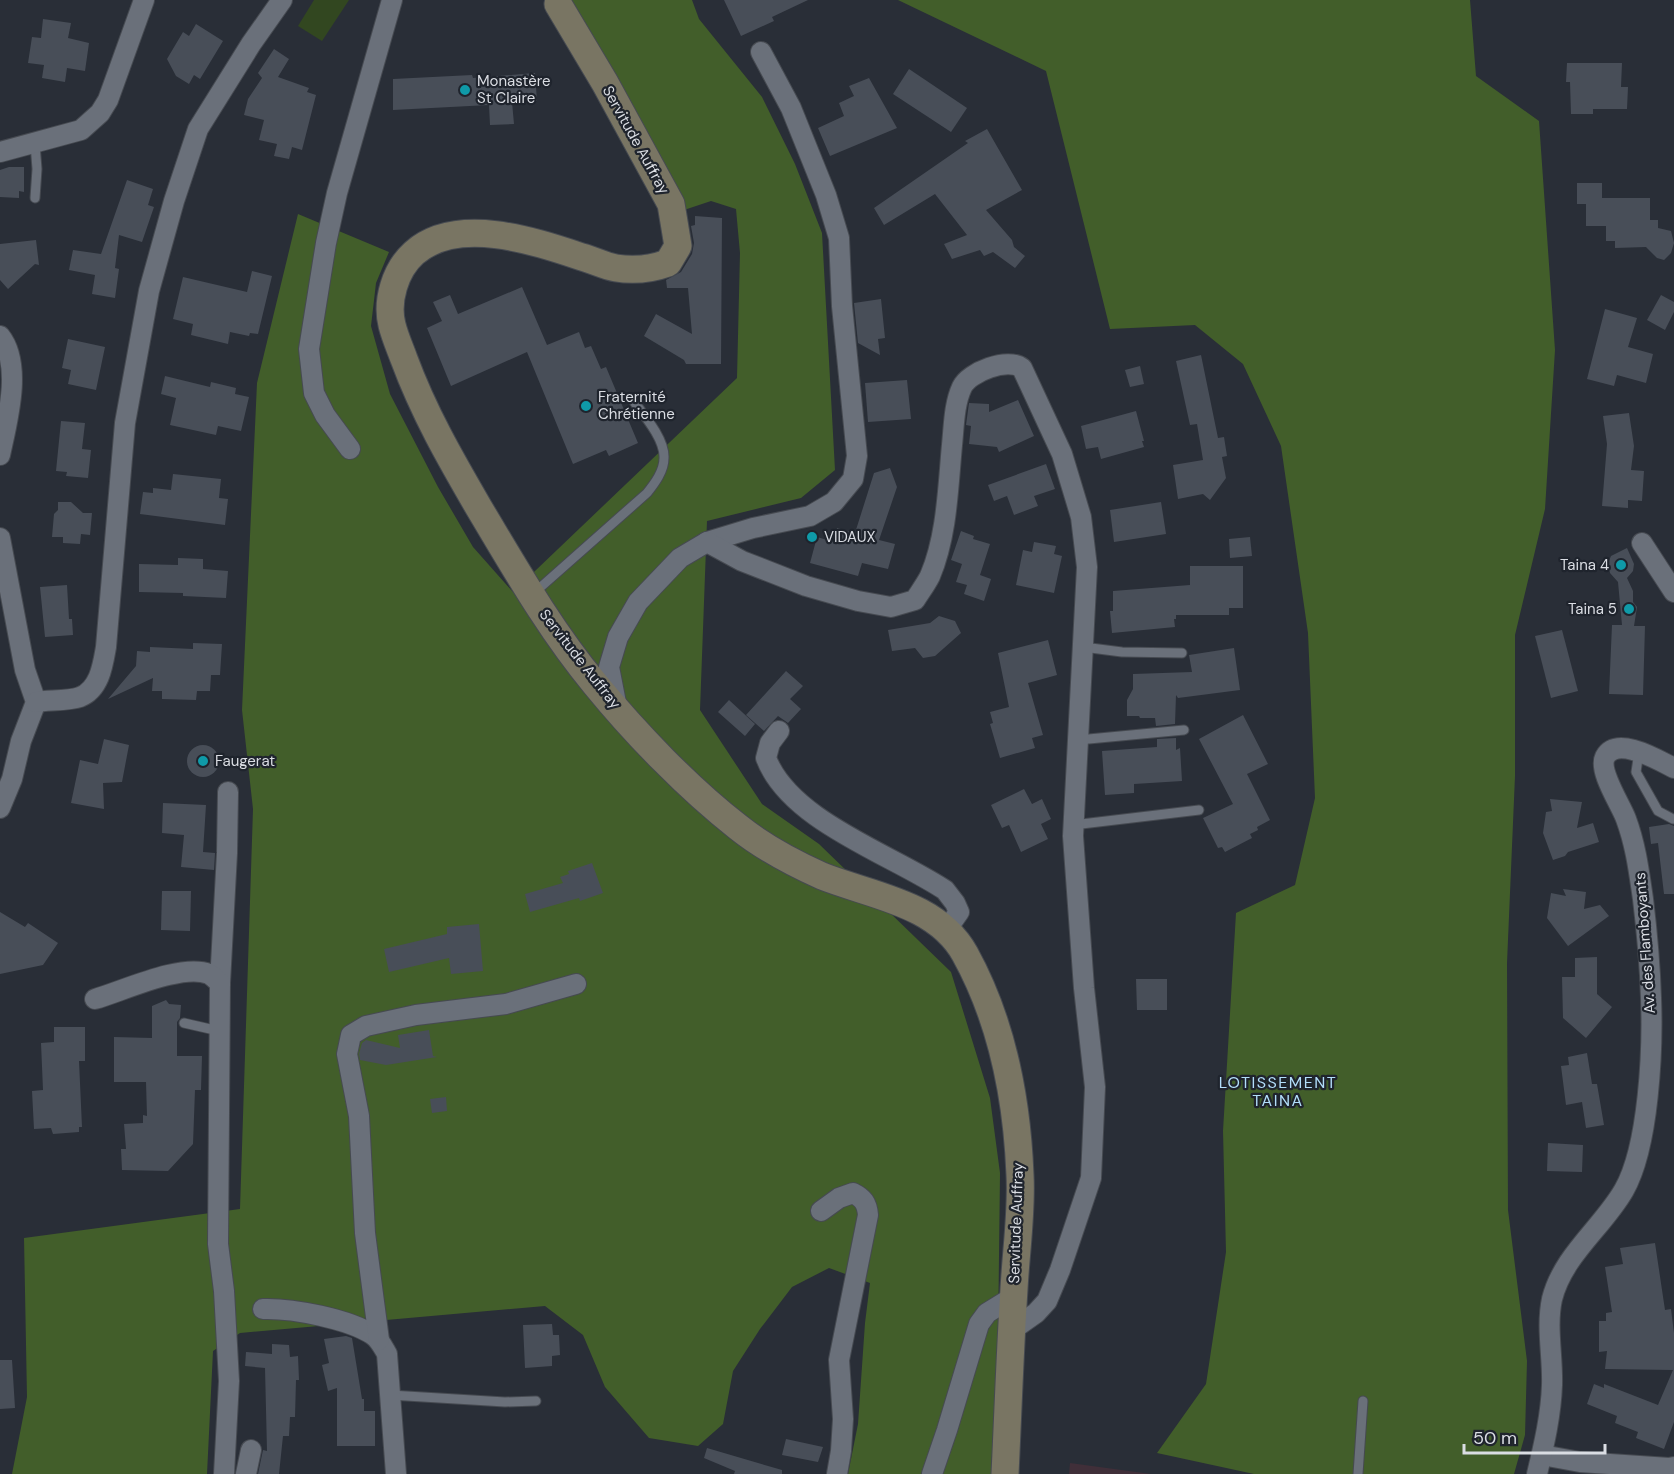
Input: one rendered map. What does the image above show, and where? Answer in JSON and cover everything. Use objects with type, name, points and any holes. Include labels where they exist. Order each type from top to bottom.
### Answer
[{"type":"street","points":[[0,152],[81,130],[99,113],[111,93],[144,0]]},
{"type":"street","points":[[36,702],[80,697],[92,688],[100,675],[106,647],[125,423],[149,291],[174,201],[198,129],[251,44],[282,0]]},
{"type":"street","points":[[350,449],[325,415],[314,393],[309,349],[326,243],[337,193],[392,0]]},
{"type":"street","name":"Servitude Auffray","points":[[557,1],[671,204],[678,246],[668,263],[650,269],[615,268],[528,240],[483,234],[450,234],[430,241],[410,256],[399,272],[390,302],[392,324],[428,417],[454,468],[532,596],[596,686],[690,784],[742,830],[779,854],[822,876],[924,914],[947,930],[963,950],[984,991],[1002,1047],[1015,1107],[1020,1179],[1005,1474]]},
{"type":"street","points":[[617,708],[609,667],[618,637],[638,602],[681,558],[707,542],[753,528],[810,516],[834,502],[853,479],[857,456],[842,306],[839,238],[826,195],[790,108],[761,52]]},
{"type":"street","points":[[0,336],[6,347],[12,371],[10,404],[0,455]]},
{"type":"street","points":[[707,542],[742,561],[806,586],[858,601],[891,607],[915,600],[930,577],[941,539],[956,405],[963,384],[974,375],[995,367],[1017,364],[1026,374],[1062,454],[1081,518],[1087,567],[1073,825],[1084,988],[1095,1087],[1091,1178],[1052,1294],[1036,1313],[1012,1330]]},
{"type":"street","points":[[0,538],[25,670],[36,702],[21,741],[12,779],[0,808]]},
{"type":"street","points":[[1642,543],[1674,592]]},
{"type":"street","points":[[779,731],[770,743],[766,758],[778,780],[813,815],[945,890],[959,912],[947,930]]},
{"type":"street","name":"Av. des Flamboyants","points":[[1537,1474],[1549,1418],[1552,1388],[1550,1329],[1552,1299],[1571,1260],[1624,1191],[1634,1169],[1644,1121],[1650,1059],[1652,1000],[1635,843],[1603,768],[1604,758],[1618,747],[1638,752],[1674,768]]},
{"type":"street","points":[[224,1474],[229,1381],[224,1291],[218,1244],[212,1108],[219,1031],[228,792]]},
{"type":"street","points":[[95,999],[159,978],[189,971],[209,975],[220,983]]},
{"type":"street","points":[[396,1474],[387,1354],[379,1340],[365,1233],[359,1116],[347,1054],[351,1035],[366,1026],[416,1015],[506,1004],[576,984]]},
{"type":"street","points":[[821,1211],[839,1198],[853,1193],[865,1201],[868,1215],[839,1360],[843,1419],[837,1474]]},
{"type":"street","points":[[932,1474],[979,1324],[987,1313],[1013,1297]]},
{"type":"street","points":[[263,1309],[282,1308],[336,1320],[371,1334],[379,1340]]},
{"type":"street","points":[[246,1474],[251,1450]]},
{"type":"street","points":[[1542,1455],[1580,1462],[1674,1467]]},
{"type":"lane","points":[[34,198],[37,170],[35,144]]},
{"type":"lane","points":[[532,596],[647,493],[661,472],[664,458],[658,439],[632,399]]},
{"type":"lane","points":[[1083,647],[1122,652],[1182,653]]},
{"type":"lane","points":[[1078,740],[1184,730]]},
{"type":"lane","points":[[1638,752],[1636,772],[1658,811],[1673,819]]},
{"type":"lane","points":[[1073,825],[1199,810]]},
{"type":"lane","points":[[184,1023],[219,1031]]},
{"type":"lane","points":[[390,1395],[505,1402],[536,1401]]},
{"type":"lane","points":[[1358,1474],[1363,1401]]},
{"type":"shaded area","points":[[1070,1463],[1151,1474],[1069,1474]]},
{"type":"green space","points":[[314,0],[349,0],[322,41],[298,26]]},
{"type":"green space","points":[[572,0],[692,0],[699,19],[762,97],[795,164],[822,233],[835,470],[801,498],[707,521],[700,710],[762,804],[819,844],[951,972],[990,1098],[1000,1173],[998,1341],[991,1474],[848,1474],[858,1424],[870,1283],[829,1268],[792,1287],[760,1329],[733,1371],[723,1424],[698,1446],[649,1438],[605,1387],[583,1335],[545,1306],[240,1333],[213,1351],[207,1474],[12,1474],[27,1397],[24,1238],[240,1209],[253,809],[242,710],[257,383],[298,214],[389,252],[376,283],[371,326],[390,394],[438,487],[473,547],[513,592],[737,378],[740,253],[736,209],[711,201],[684,210],[571,6]]},
{"type":"green space","points":[[898,0],[1470,0],[1476,76],[1539,121],[1555,350],[1545,509],[1515,635],[1515,776],[1507,963],[1508,1210],[1527,1361],[1525,1435],[1514,1474],[1254,1474],[1157,1453],[1206,1384],[1226,1252],[1223,1131],[1236,913],[1295,885],[1315,798],[1308,633],[1281,446],[1243,364],[1195,325],[1110,329],[1046,71]]},
{"type":"building","points":[[724,0],[808,0],[772,17],[774,21],[741,36]]},
{"type":"building","points":[[43,19],[71,23],[68,38],[89,43],[85,71],[67,68],[65,82],[42,78],[44,65],[28,63],[32,37],[41,38]]},
{"type":"building","points":[[196,24],[223,41],[200,79],[194,75],[189,84],[176,76],[167,59],[183,32],[189,36]]},
{"type":"building","points":[[274,49],[289,59],[278,77],[309,88],[307,92],[316,95],[302,150],[292,147],[289,159],[274,156],[277,144],[259,140],[264,120],[244,115],[248,99],[262,78],[258,73]]},
{"type":"building","points":[[1567,63],[1622,63],[1621,87],[1628,87],[1627,109],[1593,109],[1593,114],[1571,114],[1570,82],[1566,82]]},
{"type":"building","points":[[909,69],[967,108],[951,132],[893,94]]},
{"type":"building","name":"Monastère St Claire","points":[[535,73],[537,101],[512,102],[514,124],[490,125],[489,105],[393,110],[393,79],[472,75],[473,78]]},
{"type":"building","points":[[869,78],[897,128],[830,156],[818,128],[844,116],[839,103],[854,96],[849,86]]},
{"type":"building","points":[[987,129],[1022,190],[986,210],[1012,240],[1014,247],[1025,256],[1015,268],[993,252],[984,256],[980,250],[952,259],[944,244],[967,235],[935,194],[884,225],[874,208],[968,143],[965,141]]},
{"type":"building","points":[[9,167],[24,167],[24,192],[19,191],[19,198],[0,197],[0,170]]},
{"type":"building","points":[[127,180],[153,189],[148,205],[154,207],[142,242],[119,235],[115,268],[119,269],[115,298],[92,294],[95,275],[69,270],[73,250],[101,254]]},
{"type":"building","points":[[1577,183],[1602,183],[1602,198],[1650,198],[1650,220],[1658,220],[1658,228],[1671,231],[1674,243],[1671,253],[1664,260],[1657,258],[1646,247],[1615,248],[1615,241],[1606,241],[1606,226],[1586,226],[1586,204],[1577,204]]},
{"type":"building","points":[[695,216],[722,218],[721,364],[686,364],[684,360],[644,336],[656,314],[692,334],[688,288],[667,288],[666,280],[681,272],[692,254],[694,243],[691,226],[695,225]]},
{"type":"building","points":[[36,240],[39,265],[35,264],[8,289],[0,280],[0,244]]},
{"type":"building","points":[[252,271],[272,276],[258,334],[250,333],[249,336],[230,332],[228,344],[191,335],[193,324],[173,319],[183,277],[247,292]]},
{"type":"building","points":[[522,287],[547,345],[579,332],[585,348],[591,346],[601,369],[606,367],[638,443],[609,456],[606,450],[573,464],[527,352],[451,386],[427,328],[442,321],[433,302],[450,295],[458,314]]},
{"type":"building","points":[[1661,295],[1674,302],[1674,312],[1665,330],[1647,320]]},
{"type":"building","points":[[881,299],[885,338],[878,339],[880,355],[858,343],[854,303]]},
{"type":"building","points":[[1605,309],[1637,318],[1628,347],[1653,354],[1646,383],[1617,375],[1614,386],[1587,379]]},
{"type":"building","points":[[68,339],[105,347],[96,390],[68,384],[71,370],[62,368]]},
{"type":"building","points":[[1201,355],[1218,438],[1224,437],[1227,456],[1222,457],[1226,478],[1210,500],[1203,494],[1178,499],[1173,465],[1203,460],[1197,424],[1190,425],[1176,361]]},
{"type":"building","points":[[1140,366],[1144,384],[1130,387],[1125,370]]},
{"type":"building","points":[[165,376],[210,387],[211,382],[236,388],[235,394],[249,397],[241,431],[218,426],[216,435],[170,425],[176,398],[161,394]]},
{"type":"building","points":[[907,380],[911,419],[868,422],[865,383]]},
{"type":"building","points":[[1018,400],[1034,436],[999,452],[997,447],[969,444],[971,426],[966,425],[969,403],[989,404],[989,412]]},
{"type":"building","points":[[1136,411],[1144,447],[1101,459],[1098,447],[1086,449],[1081,426]]},
{"type":"building","points":[[1629,413],[1634,446],[1631,470],[1644,471],[1642,501],[1628,500],[1628,508],[1602,506],[1607,444],[1603,416]]},
{"type":"building","points":[[61,421],[85,423],[82,449],[91,450],[88,478],[66,476],[67,472],[56,471]]},
{"type":"building","points":[[1046,464],[1055,489],[1034,496],[1038,506],[1014,515],[1007,496],[994,501],[988,485]]},
{"type":"building","points":[[890,468],[897,487],[879,540],[895,544],[888,569],[862,563],[858,576],[810,563],[817,537],[834,542],[837,528],[855,533],[874,473]]},
{"type":"building","points":[[173,474],[221,479],[219,498],[228,499],[225,525],[140,514],[143,492],[153,493],[153,488],[171,490]]},
{"type":"building","points":[[58,502],[71,502],[83,513],[92,513],[90,535],[81,534],[80,544],[63,543],[63,537],[52,537],[54,514],[58,510]]},
{"type":"building","points":[[1161,502],[1166,534],[1114,542],[1110,510]]},
{"type":"building","points":[[961,531],[974,536],[973,539],[990,544],[980,575],[991,579],[984,601],[964,594],[967,585],[956,582],[962,564],[951,560]]},
{"type":"building","points":[[1250,537],[1252,556],[1230,558],[1229,539]]},
{"type":"building","points":[[1034,542],[1056,546],[1054,554],[1062,556],[1054,593],[1016,585],[1023,550],[1032,552]]},
{"type":"building","points":[[1627,548],[1634,564],[1633,571],[1627,578],[1633,591],[1633,602],[1637,607],[1634,626],[1645,626],[1643,695],[1609,694],[1612,625],[1622,625],[1618,582],[1610,573],[1608,563],[1611,556]]},
{"type":"building","points":[[178,558],[203,559],[203,569],[228,571],[226,598],[183,596],[183,593],[139,592],[139,564],[178,565]]},
{"type":"building","points":[[1190,566],[1243,566],[1243,608],[1229,608],[1229,615],[1176,615],[1175,627],[1112,633],[1110,611],[1113,611],[1113,591],[1190,585]]},
{"type":"building","points":[[67,585],[69,619],[72,619],[73,635],[45,637],[40,587]]},
{"type":"building","points":[[939,616],[955,621],[961,633],[935,656],[923,658],[915,648],[892,651],[888,630],[930,623]]},
{"type":"building","points":[[1562,630],[1578,691],[1551,698],[1535,636]]},
{"type":"building","points":[[1048,640],[1057,675],[1028,683],[1043,735],[1032,738],[1035,748],[1000,758],[990,724],[993,723],[990,712],[1009,707],[998,653]]},
{"type":"building","points":[[193,643],[222,644],[220,675],[211,675],[210,691],[197,691],[196,700],[162,699],[162,691],[152,691],[153,678],[108,699],[136,666],[137,651],[150,652],[150,647],[193,649]]},
{"type":"building","points":[[1234,648],[1240,690],[1178,698],[1176,695],[1175,724],[1156,726],[1155,718],[1127,716],[1127,700],[1133,689],[1133,674],[1192,672],[1189,655]]},
{"type":"building","points":[[786,671],[803,686],[790,699],[801,709],[788,723],[778,716],[764,731],[746,715]]},
{"type":"building","points":[[729,700],[755,724],[745,736],[718,712]]},
{"type":"building","points":[[1243,715],[1268,764],[1247,774],[1270,820],[1250,834],[1252,838],[1225,852],[1222,847],[1218,848],[1203,818],[1233,804],[1199,739]]},
{"type":"building","points":[[1176,738],[1176,750],[1180,748],[1182,781],[1134,784],[1134,793],[1105,795],[1102,751],[1157,747],[1157,739]]},
{"type":"building","points":[[104,739],[129,745],[122,782],[103,783],[104,809],[71,803],[80,760],[98,764]]},
{"type":"building","name":"Faugerat","points":[[203,745],[214,750],[219,761],[214,772],[203,777],[192,772],[187,761],[192,750]]},
{"type":"building","points":[[1024,789],[1032,804],[1042,799],[1051,819],[1041,824],[1048,839],[1021,852],[1009,825],[1002,828],[991,805]]},
{"type":"building","points":[[1550,799],[1582,802],[1577,828],[1593,823],[1599,842],[1568,852],[1565,856],[1553,860],[1543,833],[1546,812],[1552,811]]},
{"type":"building","points":[[163,803],[206,805],[203,852],[215,853],[214,870],[181,867],[184,835],[162,833]]},
{"type":"building","points":[[1669,824],[1674,826],[1674,894],[1664,894],[1658,843],[1651,844],[1649,827]]},
{"type":"building","points":[[592,863],[603,893],[580,901],[579,898],[530,912],[525,894],[563,883],[560,877],[569,874],[568,871]]},
{"type":"building","points":[[1563,889],[1586,892],[1584,909],[1600,905],[1609,916],[1568,946],[1547,918],[1551,893],[1566,896]]},
{"type":"building","points":[[162,891],[191,891],[190,931],[161,930]]},
{"type":"building","points":[[0,912],[25,927],[28,923],[58,943],[43,965],[0,974]]},
{"type":"building","points":[[479,924],[483,971],[451,974],[449,958],[389,972],[384,949],[447,934],[447,927]]},
{"type":"building","points":[[1597,957],[1597,994],[1612,1007],[1586,1038],[1563,1018],[1562,977],[1575,977],[1575,958]]},
{"type":"building","points":[[1136,979],[1167,979],[1167,1010],[1137,1010]]},
{"type":"building","points":[[166,1000],[169,1004],[181,1005],[180,1018],[177,1022],[177,1056],[202,1056],[201,1090],[195,1090],[193,1144],[168,1171],[122,1170],[121,1149],[126,1149],[124,1124],[143,1123],[143,1115],[147,1116],[146,1082],[114,1082],[114,1037],[152,1038],[152,1006]]},
{"type":"building","points":[[54,1027],[85,1027],[85,1061],[79,1061],[82,1127],[79,1127],[79,1132],[53,1134],[51,1128],[34,1129],[32,1091],[43,1090],[41,1043],[54,1042]]},
{"type":"building","points":[[429,1030],[433,1056],[437,1057],[386,1065],[360,1060],[362,1043],[366,1040],[400,1048],[398,1035]]},
{"type":"building","points":[[1587,1053],[1592,1084],[1597,1084],[1604,1125],[1586,1128],[1582,1102],[1566,1105],[1561,1066],[1569,1065],[1568,1057]]},
{"type":"building","points":[[446,1097],[447,1111],[432,1113],[430,1099]]},
{"type":"building","points":[[1548,1143],[1583,1145],[1582,1172],[1547,1171]]},
{"type":"building","points":[[1655,1243],[1665,1310],[1671,1309],[1674,1333],[1674,1422],[1664,1449],[1636,1438],[1638,1432],[1615,1423],[1617,1416],[1587,1404],[1594,1384],[1604,1388],[1604,1384],[1658,1405],[1673,1370],[1605,1369],[1607,1351],[1599,1352],[1599,1321],[1606,1321],[1606,1313],[1612,1312],[1605,1267],[1623,1264],[1620,1248]]},
{"type":"building","points":[[552,1324],[553,1335],[559,1335],[560,1355],[552,1356],[552,1366],[525,1368],[523,1325]]},
{"type":"building","points":[[346,1336],[352,1338],[362,1399],[364,1399],[364,1411],[375,1411],[375,1446],[337,1446],[337,1388],[328,1391],[322,1365],[329,1363],[324,1339]]},
{"type":"building","points":[[272,1344],[289,1345],[290,1357],[298,1356],[299,1380],[296,1380],[295,1417],[290,1417],[289,1436],[283,1436],[279,1474],[258,1474],[263,1450],[267,1451],[265,1368],[245,1366],[246,1352],[272,1354]]},
{"type":"building","points":[[0,1360],[12,1360],[15,1408],[0,1409]]},
{"type":"building","points":[[786,1439],[823,1447],[818,1462],[782,1455]]},
{"type":"building","points":[[707,1448],[782,1470],[782,1474],[734,1474],[735,1471],[704,1458]]},
{"type":"place","name":"Monastère St Claire","points":[[465,90]]},
{"type":"place","name":"Fraternité Chrétienne","points":[[586,406]]},
{"type":"place","name":"VIDAUX","points":[[812,537]]},
{"type":"place","name":"Taina 4","points":[[1621,565]]},
{"type":"place","name":"Taina 5","points":[[1629,609]]},
{"type":"place","name":"Faugerat","points":[[203,761]]},
{"type":"district","name":"LOTISSEMENT TAINA","points":[[1278,1091]]}]
